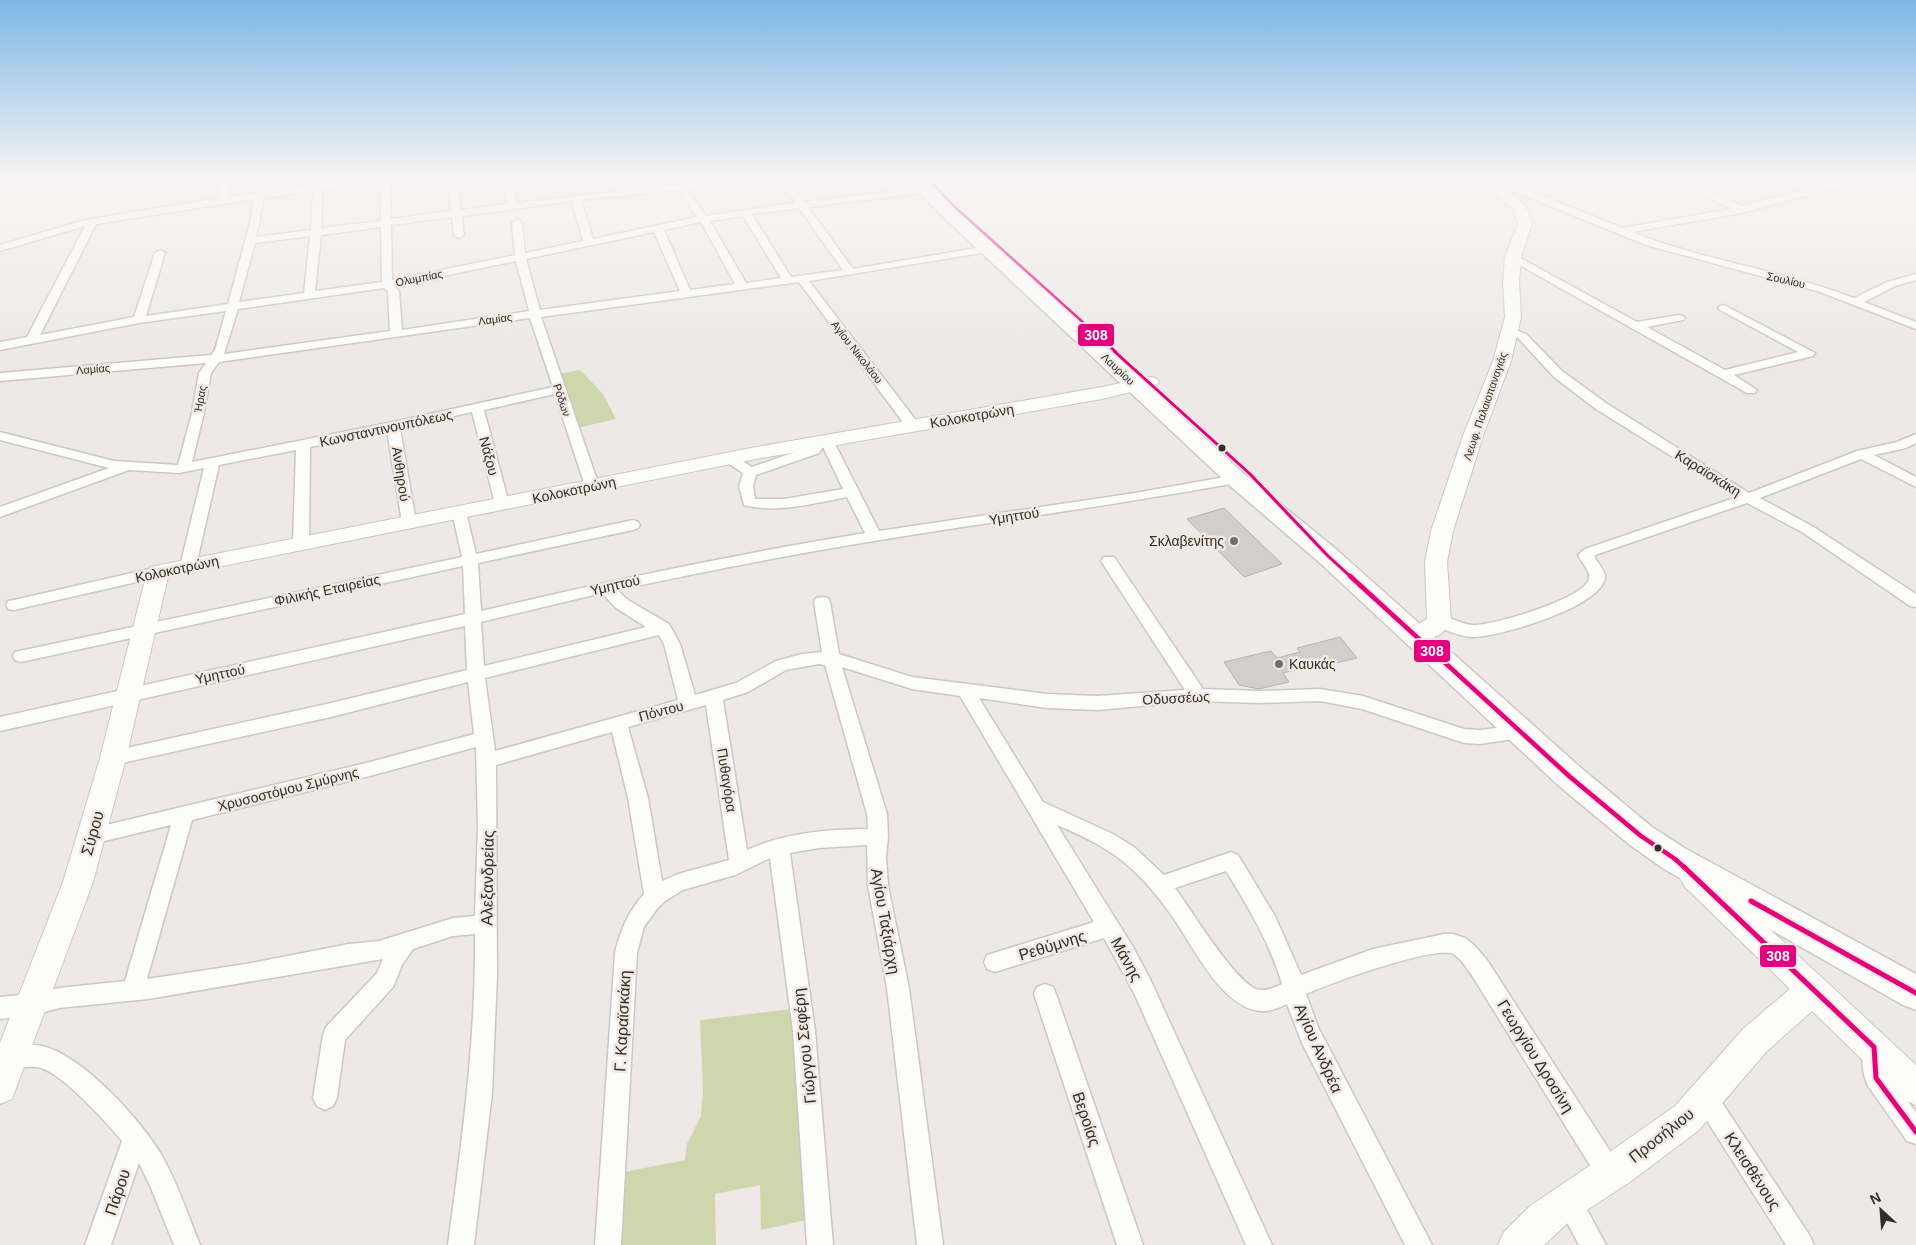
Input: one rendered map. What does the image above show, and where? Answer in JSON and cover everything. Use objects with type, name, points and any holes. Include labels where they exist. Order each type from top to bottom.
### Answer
[{"type":"main road","name":"Λαυρίου","points":[[975,236],[1143,384],[1250,474],[1328,556]]},
{"type":"main road","name":"Λαυρίου","points":[[986,236],[1143,384],[1236,479],[1328,556],[1428,629],[1521,732],[1592,796],[1641,836],[1675,859],[1916,993]]},
{"type":"street","points":[[0,248],[42,236]]},
{"type":"street","points":[[32,340],[85,236]]},
{"type":"street","name":"Ήρας","points":[[184,468],[198,413],[205,373],[221,350],[251,236]]},
{"type":"street","points":[[250,241],[286,236]]},
{"type":"street","points":[[309,296],[316,236]]},
{"type":"street","points":[[387,236],[387,284],[393,291],[396,334]]},
{"type":"street","name":"Ρόδων","points":[[518,236],[520,258],[535,314],[592,486]]},
{"type":"street","points":[[587,236],[589,243]]},
{"type":"street","name":"Ολυμπίας","points":[[0,346],[138,320],[387,284],[621,236]]},
{"type":"street","points":[[661,236],[686,293]]},
{"type":"street","points":[[713,236],[742,286]]},
{"type":"street","points":[[761,236],[788,280]]},
{"type":"street","points":[[825,236],[850,272]]},
{"type":"street","name":"Λεωφ. Παλαιοπαναγιάς","points":[[1428,629],[1436,562],[1442,531],[1474,434],[1497,376],[1510,331],[1513,309],[1511,281],[1513,257],[1521,236]]},
{"type":"street","name":"Σουλίου","points":[[1634,236],[1692,256],[1819,288],[1916,326]]},
{"type":"street","name":"Λαμίας","points":[[0,377],[217,358],[850,272],[988,249]]},
{"type":"street","points":[[138,320],[160,252]]},
{"type":"street","points":[[1513,257],[1751,390]]},
{"type":"street","points":[[1856,301],[1891,284],[1916,277]]},
{"type":"street","name":"Αγίου Νικολάου","points":[[801,278],[913,426]]},
{"type":"street","points":[[1724,308],[1809,353],[1724,374]]},
{"type":"street","points":[[1638,326],[1679,318]]},
{"type":"street","name":"Καραϊσκάκη","points":[[1510,331],[1522,336],[1551,368],[1582,393],[1748,498],[1807,529],[1916,602]]},
{"type":"street","name":"Κολοκοτρώνη","points":[[14,605],[158,572],[729,459],[1143,384]]},
{"type":"street","name":"Κωνσταντινουπόλεως","points":[[0,436],[98,462],[126,466],[184,468],[303,445],[559,389]]},
{"type":"street","name":"Νάξου","points":[[477,408],[502,504]]},
{"type":"street","name":"Ανθηρού","points":[[393,426],[409,522]]},
{"type":"street","points":[[1428,629],[1474,632],[1489,630],[1548,612],[1586,592],[1594,584],[1597,578],[1594,569],[1587,561],[1586,555],[1590,552],[1748,498],[1862,454],[1900,445],[1916,438]]},
{"type":"street","points":[[851,492],[755,504],[749,502],[746,491],[748,476],[751,472],[814,450],[823,441],[851,492],[874,536]]},
{"type":"street","points":[[301,544],[303,445]]},
{"type":"street","points":[[1862,454],[1916,483]]},
{"type":"street","points":[[729,459],[751,472]]},
{"type":"street","points":[[188,566],[212,464]]},
{"type":"street","points":[[0,512],[126,466]]},
{"type":"street","name":"Υμηττού","points":[[0,724],[605,587],[748,557],[874,536],[1048,511],[1236,479]]},
{"type":"street","name":"Αλεξανδρείας","points":[[459,512],[470,560],[476,674],[487,760],[488,826],[486,976],[480,1093],[461,1245]]},
{"type":"street","name":"Φιλικής Εταιρείας","points":[[21,656],[633,525]]},
{"type":"street","points":[[1109,561],[1198,695]]},
{"type":"street","name":"Σύρου","points":[[0,1086],[75,890],[92,836],[158,572]]},
{"type":"street","points":[[605,587],[622,604],[663,628],[672,644],[688,703]]},
{"type":"street","name":"Αγίου Ταξιάρχη","points":[[822,602],[831,657],[877,814],[878,837],[876,857],[878,886],[898,988],[930,1245]]},
{"type":"street","points":[[113,758],[331,710],[663,628]]},
{"type":"street","name":"Οδυσσέως","points":[[831,657],[850,662],[890,678],[1047,700],[1097,703],[1198,695],[1259,697],[1320,695],[1363,703],[1464,736],[1480,737],[1521,732]]},
{"type":"street","name":"Πόντου","points":[[487,760],[746,687],[770,670],[783,664],[831,657]]},
{"type":"street","name":"Μάνης","points":[[966,690],[1001,751],[1038,808],[1109,927],[1142,986],[1259,1245]]},
{"type":"street","name":"Πυθαγόρα","points":[[714,697],[739,863]]},
{"type":"street","points":[[618,722],[638,798],[656,897]]},
{"type":"street","name":"Χρυσοστόμου Σμύρνης","points":[[92,836],[370,769],[484,738]]},
{"type":"street","name":"Αγίου Ανδρέα","points":[[1038,808],[1105,839],[1128,853],[1159,885],[1224,975],[1236,988],[1249,996],[1267,1001],[1294,989],[1299,1009],[1310,1035],[1419,1245]]},
{"type":"street","points":[[133,990],[184,814]]},
{"type":"street","name":"Γ. Καραϊσκάκη","points":[[608,1245],[626,953],[630,934],[635,923],[656,897],[667,888],[678,883],[724,871],[739,863],[779,848],[823,840],[878,837]]},
{"type":"street","name":"Γιώργου Σεφέρη","points":[[779,848],[804,1031],[820,1245]]},
{"type":"street","points":[[1675,859],[1916,1088]]},
{"type":"street","points":[[1159,885],[1231,860],[1268,925],[1286,964],[1294,989],[1320,977],[1371,959],[1439,944],[1456,945]]},
{"type":"street","points":[[0,1008],[30,1005],[59,998],[246,974],[349,954],[379,951],[453,927],[486,924]]},
{"type":"street","points":[[1791,924],[1787,931],[1804,981]]},
{"type":"street","name":"Ρεθύμνης","points":[[996,962],[1109,927]]},
{"type":"street","points":[[325,1098],[334,1034],[386,980],[394,959],[406,942]]},
{"type":"street","name":"Γεωργίου Δροσίνη","points":[[1456,945],[1479,967],[1610,1174]]},
{"type":"street","name":"Προσήλιου","points":[[1517,1245],[1543,1218],[1610,1174],[1688,1118],[1804,981]]},
{"type":"street","name":"Βεροίας","points":[[1045,994],[1130,1245]]},
{"type":"street","points":[[1874,1047],[1876,1078],[1916,1132]]},
{"type":"street","points":[[12,1058],[44,1057],[65,1069],[91,1091],[135,1138],[155,1167],[187,1245]]},
{"type":"street","name":"Κλεισθένους","points":[[1705,1097],[1800,1245]]},
{"type":"street","name":"Πάρου","points":[[98,1245],[135,1138]]},
{"type":"street","points":[[1568,1200],[1593,1245]]},
{"type":"green space","points":[[580,370],[603,394],[616,419],[577,428],[559,374]]},
{"type":"green space","points":[[791,1009],[811,1219],[761,1230],[760,1185],[715,1194],[716,1245],[614,1245],[619,1173],[685,1160],[687,1144],[701,1116],[703,1091],[700,1020]]},
{"type":"building","name":"Σκλαβενίτης","points":[[1224,508],[1282,564],[1244,577],[1187,519]]},
{"type":"building","name":"Καυκάς","points":[[1340,637],[1357,658],[1316,668],[1314,666],[1283,673],[1289,682],[1259,689],[1239,685],[1224,662],[1271,651],[1277,658],[1300,652],[1297,648]]},
{"type":"transit line","name":"308","points":[[987,236],[1250,474],[1328,556],[1569,776],[1641,836],[1675,859],[1874,1047],[1876,1078],[1916,1132]]},
{"type":"transit line","name":"308","points":[[1751,901],[1916,993]]},
{"type":"place","name":"Σκλαβενίτης","points":[[1234,541]]},
{"type":"place","name":"Καυκάς","points":[[1279,664]]}]
